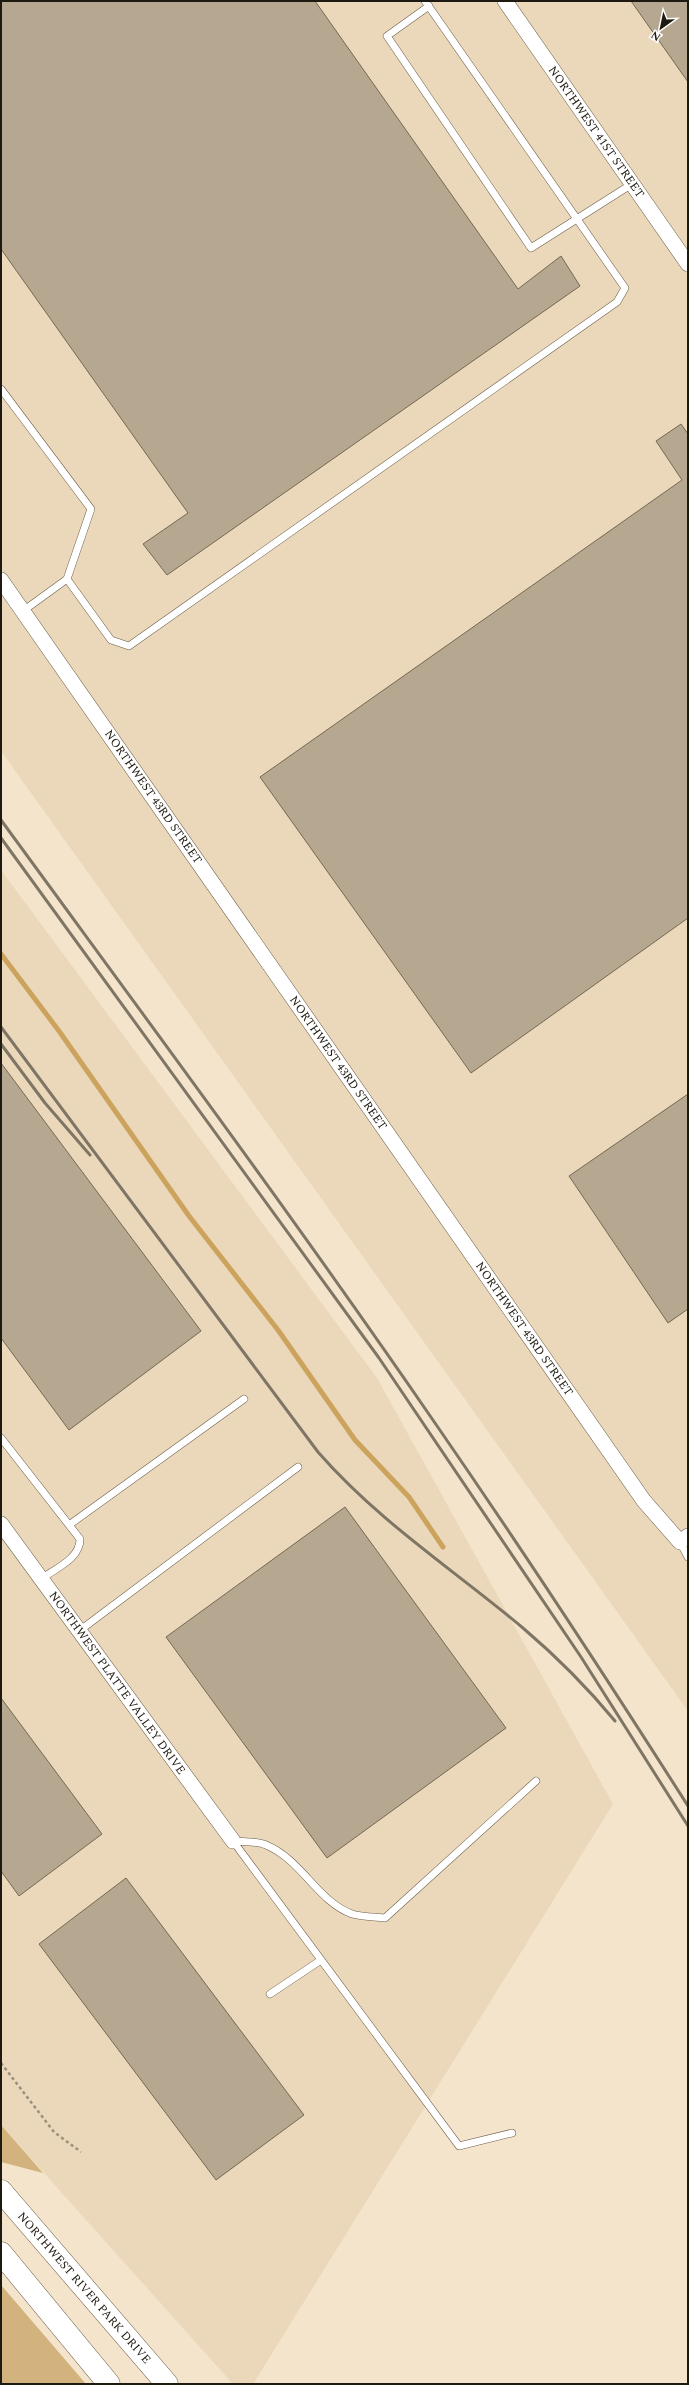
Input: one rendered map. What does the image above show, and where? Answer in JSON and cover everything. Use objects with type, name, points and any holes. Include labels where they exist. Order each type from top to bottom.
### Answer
[{"type":"main road","name":"NORTHWEST RIVER PARK DRIVE","points":[[1,2191],[167,2384]]},
{"type":"main road","points":[[1,2254],[109,2384]]},
{"type":"street","name":"NORTHWEST 41ST STREET","points":[[505,1],[688,264]]},
{"type":"street","name":"NORTHWEST 43RD STREET","points":[[1,580],[644,1501],[684,1539]]},
{"type":"street","name":"NORTHWEST PLATTE VALLEY DRIVE","points":[[1,1524],[232,1842]]},
{"type":"lane","points":[[67,579],[111,640],[129,646],[617,302],[625,288],[577,219],[427,4],[387,36],[531,248],[577,219],[632,184]]},
{"type":"lane","points":[[1,389],[91,509],[67,579],[23,611]]},
{"type":"lane","points":[[69,1525],[244,1399]]},
{"type":"lane","points":[[1,1438],[80,1539],[80,1546],[76,1554],[41,1579]]},
{"type":"lane","points":[[80,1631],[298,1467]]},
{"type":"lane","points":[[684,1539],[688,1557]]},
{"type":"lane","points":[[232,1842],[265,1844],[294,1861],[319,1890],[336,1905],[352,1914],[385,1918],[536,1780]]},
{"type":"lane","points":[[232,1842],[459,2146],[512,2133]]},
{"type":"lane","points":[[270,1994],[320,1960]]},
{"type":"path","points":[[1,2062],[54,2132],[81,2152]]},
{"type":"shaded area","points":[[1,1],[688,1],[688,1711],[1,751]]},
{"type":"shaded area","points":[[1,870],[377,1378],[613,1804],[253,2384],[233,2384],[1,2125]]},
{"type":"shaded area","points":[[1,2125],[43,2173],[1,2162]]},
{"type":"shaded area","points":[[1,2285],[86,2384],[1,2384]]},
{"type":"building","points":[[1,1],[315,1],[518,289],[561,256],[580,286],[167,575],[143,544],[188,513],[1,249]]},
{"type":"building","points":[[631,1],[688,1],[688,82]]},
{"type":"building","points":[[681,424],[688,434],[688,918],[471,1073],[260,777],[682,480],[656,441]]},
{"type":"building","points":[[1,1063],[201,1331],[69,1430],[1,1338]]},
{"type":"building","points":[[688,1094],[688,1309],[668,1323],[569,1176]]},
{"type":"building","points":[[345,1507],[506,1728],[327,1858],[166,1637]]},
{"type":"building","points":[[1,1698],[102,1834],[19,1896],[1,1871]]},
{"type":"building","points":[[126,1878],[304,2115],[216,2180],[39,1944]]},
{"type":"waterway","points":[[1,954],[59,1031],[189,1216],[278,1330],[355,1440],[409,1497],[443,1547]]},
{"type":"railway","points":[[1,820],[220,1120],[382,1347],[532,1566],[688,1806]]},
{"type":"railway","points":[[1,838],[379,1358],[581,1657],[688,1826]]},
{"type":"railway","points":[[1,1027],[318,1452],[341,1477],[391,1523],[523,1628],[548,1650],[583,1684],[615,1721]]},
{"type":"railway","points":[[1,1044],[45,1103],[90,1155]]}]
